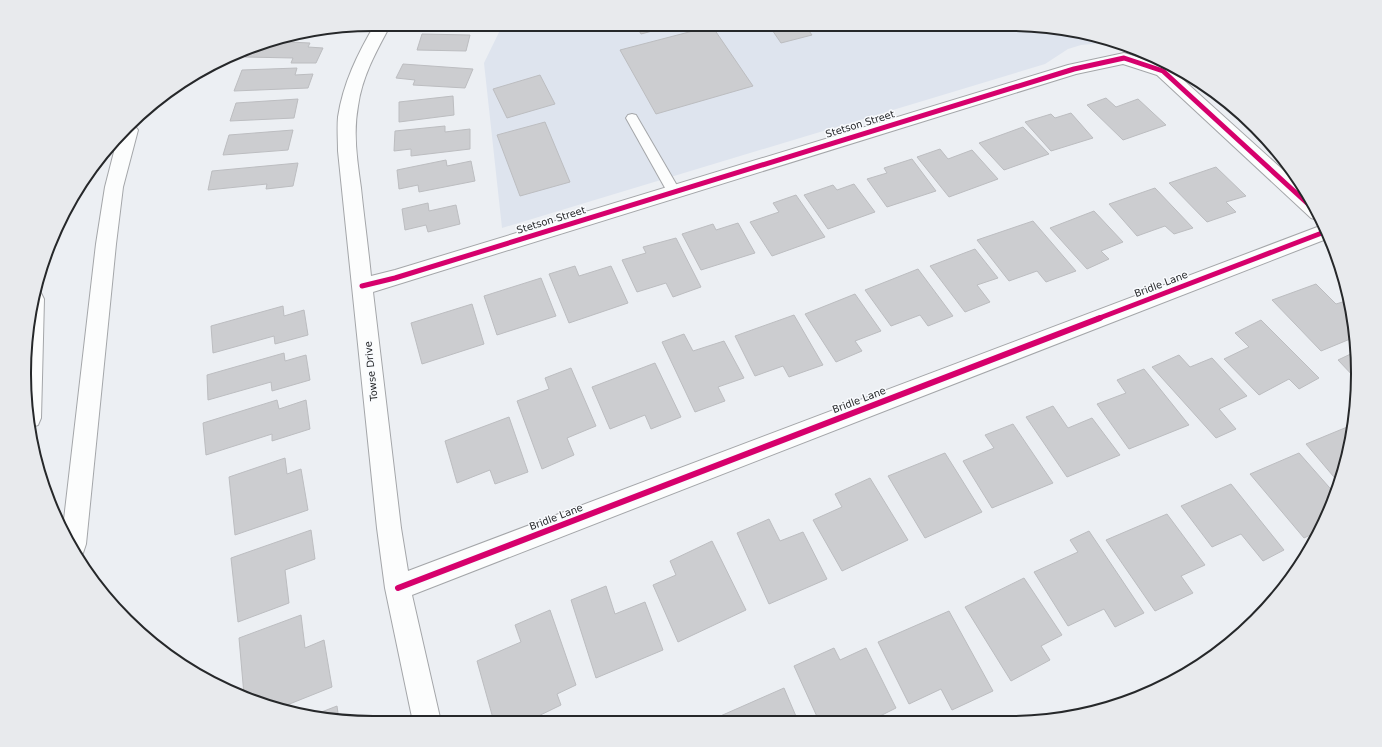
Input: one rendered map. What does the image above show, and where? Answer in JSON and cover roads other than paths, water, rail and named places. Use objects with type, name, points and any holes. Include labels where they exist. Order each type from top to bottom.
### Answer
[{"type":"main road","name":"Towse Drive","points":[[379,31],[363,60],[354,84],[347,117],[347,151],[389,528],[398,588],[426,716]]},
{"type":"main road","name":"Stetson Street","points":[[362,286],[395,278],[1074,69],[1124,58],[1163,71],[1304,200]]},
{"type":"main road","points":[[74,540],[106,244],[114,187],[128,135]]},
{"type":"main road","name":"Bridle Lane","points":[[398,588],[1321,233]]},
{"type":"main road","points":[[31,380],[32,347]]},
{"type":"lane","points":[[632,118],[674,192]]}]
